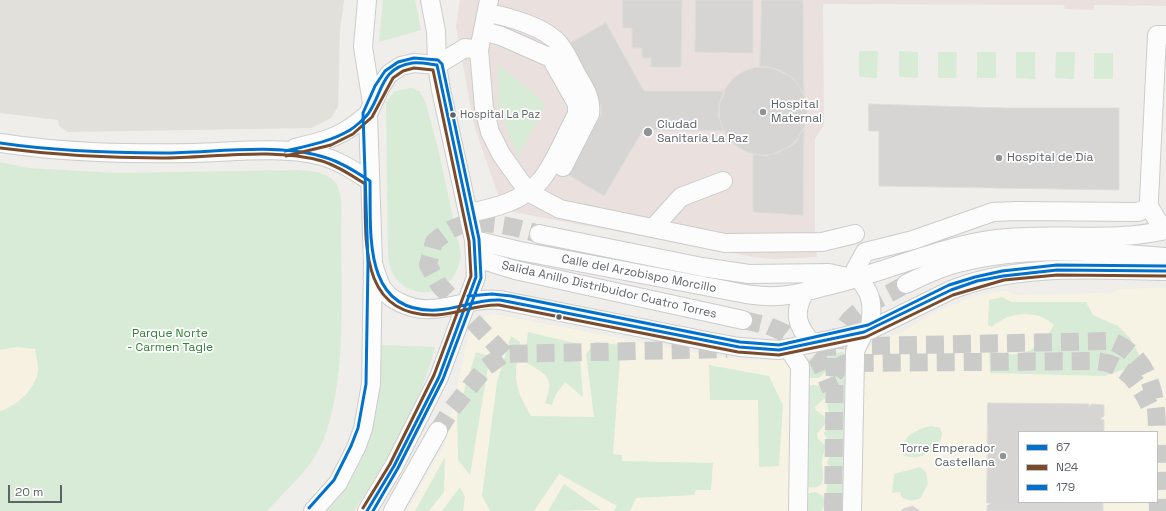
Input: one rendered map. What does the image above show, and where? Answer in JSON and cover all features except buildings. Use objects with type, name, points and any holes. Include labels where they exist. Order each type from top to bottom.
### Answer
[{"type":"street","points":[[313,511],[338,483],[356,448],[363,429],[371,384],[374,264],[370,181],[370,108],[363,47],[367,0]]},
{"type":"street","points":[[367,511],[394,466],[439,377],[476,277],[474,240],[441,90],[437,65],[436,31],[430,0]]},
{"type":"street","points":[[563,167],[590,114],[591,107],[588,94],[560,44],[548,34],[503,16],[488,7],[479,50],[484,108],[490,132],[501,154],[528,192],[560,209],[725,243],[822,242],[855,234]]},
{"type":"street","points":[[469,213],[509,202],[528,192],[541,180],[573,122],[577,104],[550,58],[501,36],[484,31]]},
{"type":"street","points":[[1165,230],[1150,207],[1156,42],[1157,35],[1166,35]]},
{"type":"street","points":[[283,151],[335,137],[350,130],[370,108],[389,74],[401,66],[414,63],[437,65],[465,48],[479,50]]},
{"type":"street","points":[[0,143],[36,148],[98,153],[283,151],[321,156],[343,164],[370,181]]},
{"type":"street","points":[[653,228],[682,197],[723,181]]},
{"type":"street","points":[[852,511],[855,351],[867,331],[872,309],[866,288],[857,279],[855,270],[865,252],[913,240],[993,212],[1138,212],[1150,207]]},
{"type":"street","name":"Calle del Arzobispo Morcillo","points":[[474,240],[520,251],[754,295],[778,296],[804,293],[857,279],[975,242],[1038,236],[1139,236],[1165,230]]},
{"type":"street","points":[[539,234],[702,267],[748,274],[829,273],[857,279]]},
{"type":"street","points":[[906,284],[950,266],[1015,253],[1119,253],[1166,257]]},
{"type":"street","name":"Salida Anillo Distribuidor Cuatro Torres","points":[[476,258],[515,270],[743,320]]},
{"type":"street","points":[[374,264],[382,288],[395,300],[412,308],[438,310],[468,301],[492,299],[510,301],[732,346],[764,350],[812,344],[867,331],[964,284],[994,278],[1028,273],[1072,270],[1166,272]]},
{"type":"street","points":[[804,293],[798,304],[798,315],[802,332],[812,344]]},
{"type":"street","points":[[788,348],[800,366],[798,511]]},
{"type":"street","points":[[393,511],[438,431]]},
{"type":"shaded area","points":[[0,0],[344,0],[340,31],[338,107],[331,118],[311,128],[68,132],[59,126],[58,120],[0,113]]},
{"type":"shaded area","name":"Ciudad Sanitaria La Paz","points":[[460,0],[1166,0],[1166,6],[1094,5],[1094,10],[1065,9],[1064,5],[823,4],[824,125],[815,139],[815,228],[817,257],[774,259],[754,257],[513,212],[499,198],[474,125],[456,27]]},
{"type":"shaded area","points":[[1166,288],[1166,511],[407,511],[445,443],[470,328],[477,320],[486,316],[494,314],[707,355],[747,360],[800,360],[831,355],[873,345],[902,332],[936,312],[967,299],[992,293],[1007,291],[1016,295],[1111,293],[1120,289]]},
{"type":"green space","points":[[383,0],[415,0],[421,30],[379,42]]},
{"type":"green space","points":[[859,51],[878,51],[877,78],[859,77]]},
{"type":"green space","points":[[899,51],[918,52],[918,78],[899,77]]},
{"type":"green space","points":[[938,52],[957,52],[956,78],[938,78]]},
{"type":"green space","points":[[977,52],[996,52],[996,78],[977,78]]},
{"type":"green space","points":[[1016,52],[1035,52],[1035,79],[1016,78]]},
{"type":"green space","points":[[1056,52],[1075,52],[1074,79],[1055,78]]},
{"type":"green space","points":[[1094,53],[1113,53],[1113,79],[1094,79]]},
{"type":"green space","points":[[498,65],[541,99],[543,104],[544,109],[518,157],[498,106]]},
{"type":"green space","points":[[411,88],[419,91],[426,103],[439,153],[461,254],[457,271],[448,283],[437,290],[424,292],[412,290],[400,283],[392,272],[388,256],[386,102],[395,91]]},
{"type":"green space","name":"Parque Norte - Carmen Tagle","points":[[0,162],[28,168],[116,173],[299,170],[320,173],[330,177],[334,181],[341,197],[342,210],[342,313],[339,369],[330,421],[322,443],[311,462],[267,511],[0,511]]},
{"type":"green space","points":[[1002,297],[1011,302],[1086,302],[1093,315],[1118,326],[1130,338],[1144,363],[1104,376],[990,373],[989,351],[1010,354],[1027,352],[1035,348],[1041,342],[1054,325],[1040,316],[1023,314],[1006,318],[992,327],[988,325],[989,300]]},
{"type":"green space","points":[[528,332],[579,344],[583,397],[565,382],[556,394],[552,405],[545,403],[548,394],[549,381],[538,369],[524,361]]},
{"type":"green space","points":[[511,336],[520,342],[516,380],[521,396],[531,416],[594,417],[586,354],[595,342],[621,345],[613,454],[622,455],[622,461],[713,463],[711,490],[696,490],[694,495],[636,498],[630,511],[614,511],[617,506],[559,474],[534,511],[490,511],[482,496],[497,382]]},
{"type":"green space","points":[[382,345],[435,347],[422,388],[412,410],[378,474],[354,511],[327,511],[355,474],[371,434],[379,391]]},
{"type":"green space","points":[[476,352],[490,356],[470,475],[458,460],[457,414]]},
{"type":"green space","points":[[843,352],[847,356],[848,364],[831,367],[819,378],[811,378],[804,374],[807,359]]},
{"type":"green space","points":[[709,365],[769,376],[783,405],[779,466],[759,467],[758,400],[710,400]]},
{"type":"green space","points":[[842,371],[849,376],[847,468],[841,471],[832,470],[827,463],[833,447],[824,433],[830,422],[827,404],[835,392],[827,381],[832,373]]},
{"type":"green space","points":[[812,385],[821,386],[825,392],[825,398],[815,407],[816,410],[825,417],[825,424],[817,434],[818,439],[825,445],[825,449],[822,457],[823,480],[819,486],[814,488],[807,487],[805,388]]},
{"type":"green space","points":[[931,426],[940,428],[942,433],[938,445],[933,450],[927,454],[914,457],[908,457],[902,454],[903,443],[910,435]]},
{"type":"green space","points":[[445,457],[444,492],[429,511],[415,511]]},
{"type":"green space","points":[[920,467],[926,472],[928,484],[921,498],[912,501],[902,498],[900,492],[892,493],[894,474]]},
{"type":"green space","points":[[835,476],[847,478],[847,495],[842,499],[829,499],[826,491],[829,479]]},
{"type":"green space","points":[[564,484],[601,510],[548,511]]},
{"type":"green space","points":[[460,487],[465,497],[463,511],[442,511]]},
{"type":"green space","points":[[816,492],[824,497],[824,506],[821,511],[808,511],[802,507],[802,496]]},
{"type":"green space","points":[[840,505],[847,509],[847,511],[826,511],[829,506]]},
{"type":"sand","points":[[16,347],[35,349],[38,372],[29,391],[12,406],[0,411],[0,350]]},
{"type":"tunnel","points":[[504,354],[439,285],[428,265],[434,242],[446,232],[454,228],[473,223],[496,224],[539,234]]},
{"type":"tunnel","points":[[833,511],[835,345],[847,323],[855,314],[873,302],[906,284]]},
{"type":"tunnel","points":[[743,320],[769,326],[785,333],[818,359],[831,390]]},
{"type":"tunnel","points":[[818,347],[1111,341],[1135,356],[1149,378],[1155,404],[1157,431]]},
{"type":"tunnel","points":[[438,431],[451,410],[486,367],[504,354],[727,349]]},
{"type":"tunnel","points":[[834,375],[840,366],[850,363],[1096,361],[1115,366],[1129,375],[1140,388],[1149,405]]},
{"type":"tunnel","points":[[1158,503],[1158,511]]},
{"type":"transit line","name":"179","points":[[309,508],[334,480],[351,446],[358,428],[366,384],[368,264],[363,113],[375,86],[385,71],[398,62],[414,58],[438,60],[442,64],[479,239],[481,278],[443,379],[398,468],[373,511]]},
{"type":"transit line","name":"67","points":[[285,151],[326,141],[350,130],[368,114],[384,82],[394,70],[412,63],[437,65],[474,240],[476,277],[439,377],[394,466],[367,511]]},
{"type":"transit line","name":"N24","points":[[286,156],[331,145],[353,134],[372,117],[393,78],[403,71],[414,68],[433,70],[469,241],[471,276],[434,375],[390,464],[363,508]]},
{"type":"transit line","name":"67","points":[[0,143],[61,150],[123,153],[183,153],[268,149],[309,153],[344,165],[370,181],[370,224],[376,266],[383,285],[395,299],[413,308],[437,310],[483,301],[500,300],[739,347],[779,350],[864,332],[951,290],[977,281],[1003,276],[1057,270],[1166,271]]},
{"type":"transit line","name":"N24","points":[[0,148],[80,156],[181,158],[263,154],[303,157],[322,161],[339,168],[365,184],[367,251],[372,271],[380,289],[392,303],[411,312],[436,315],[483,306],[499,305],[738,352],[779,355],[866,337],[953,295],[1004,280],[1057,275],[1166,276]]},
{"type":"transit line","name":"179","points":[[468,296],[492,294],[511,296],[740,342],[779,345],[868,325],[949,285],[1002,271],[1057,265],[1166,266]]},
{"type":"place","name":"Hospital Maternal","points":[[763,112]]},
{"type":"place","name":"Hospital La Paz","points":[[453,115]]},
{"type":"place","name":"Ciudad Sanitaria La Paz","points":[[648,132]]},
{"type":"place","name":"Hospital de Día","points":[[999,158]]},
{"type":"place","name":"Torre Emperador Castellana","points":[[1003,456]]}]
